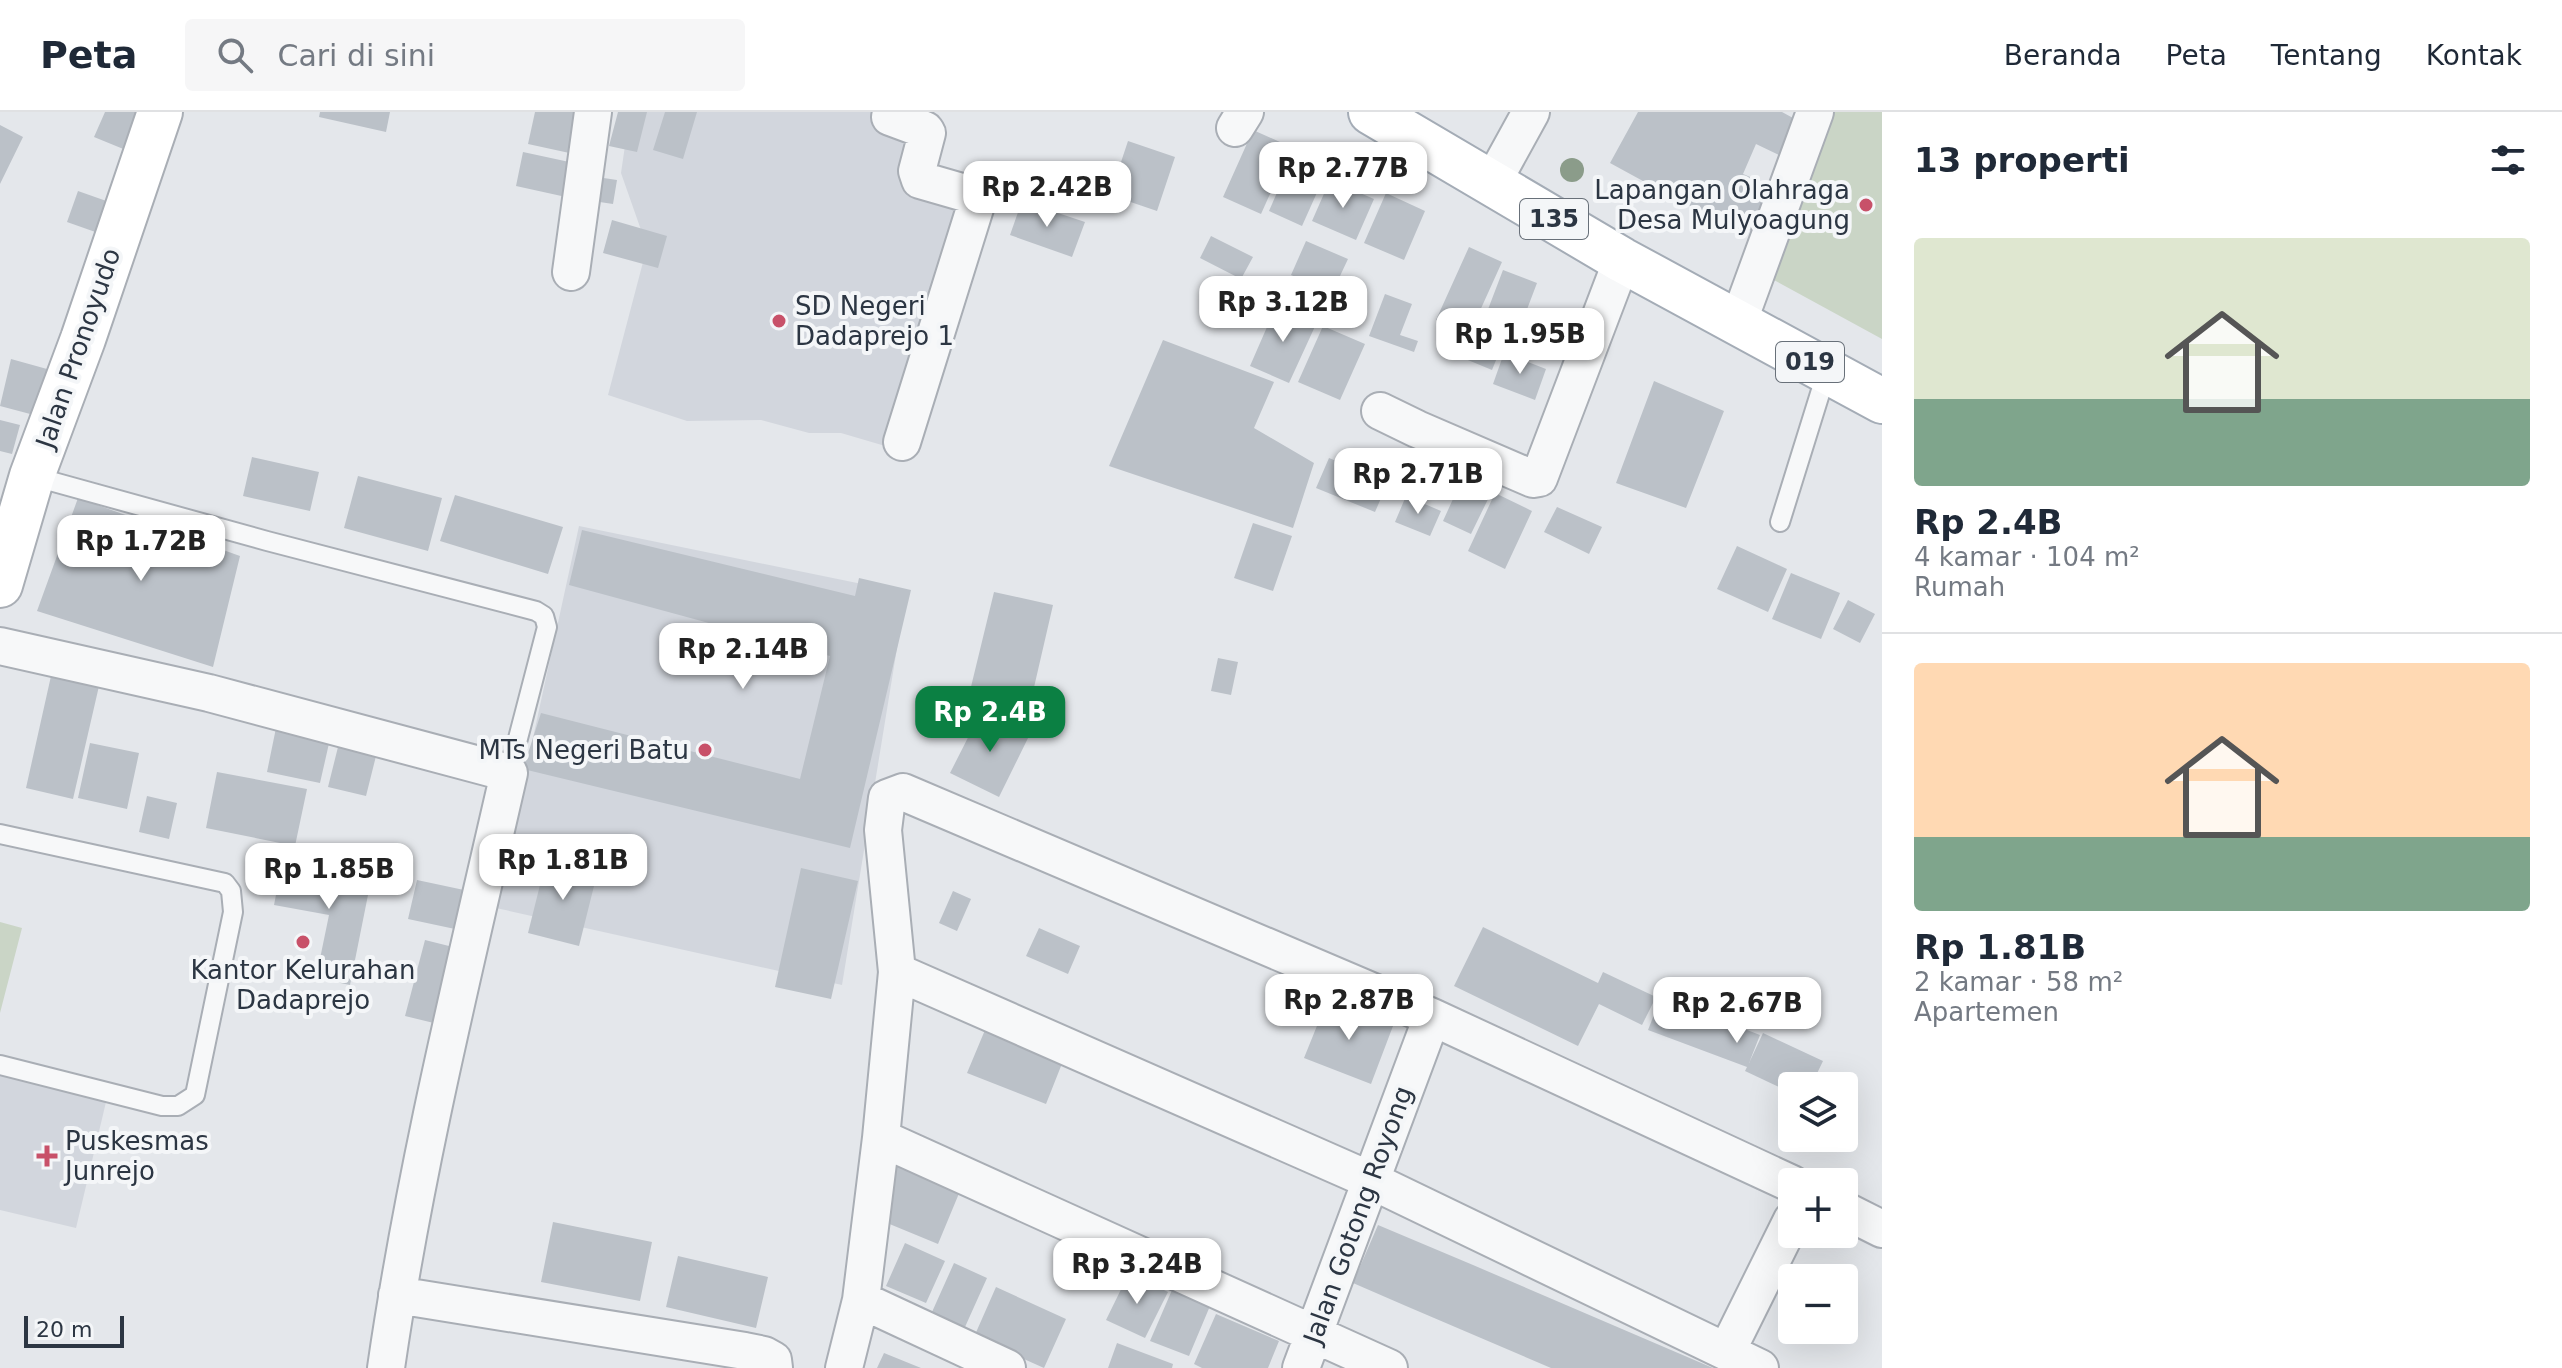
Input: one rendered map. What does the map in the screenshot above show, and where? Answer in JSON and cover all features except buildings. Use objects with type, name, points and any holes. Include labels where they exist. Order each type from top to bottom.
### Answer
[{"type":"main road","name":"Jalan Pronoyudo","points":[[0,585],[32,476],[83,339],[160,112]]},
{"type":"main road","name":"135","points":[[1371,112],[1622,260],[1738,323]]},
{"type":"main road","name":"019","points":[[1738,323],[1882,401]]},
{"type":"street","points":[[571,272],[593,112]]},
{"type":"street","points":[[1492,183],[1531,112]]},
{"type":"street","points":[[1738,323],[1815,112]]},
{"type":"street","points":[[890,117],[927,133],[917,171],[920,180],[972,195],[976,205],[902,442]]},
{"type":"street","points":[[1380,411],[1533,479],[1539,478],[1622,260]]},
{"type":"street","points":[[0,646],[209,693],[509,773],[433,1108],[386,1368]]},
{"type":"street","points":[[844,1368],[861,1300],[897,972],[883,830],[887,798],[903,792],[1432,1017],[1778,1178]]},
{"type":"street","points":[[897,972],[1370,1180],[1760,1368]]},
{"type":"street","name":"Jalan Gotong Royong","points":[[1301,1368],[1432,1017]]},
{"type":"street","points":[[881,1138],[1389,1368]]},
{"type":"street","points":[[1858,1217],[1882,1229]]},
{"type":"street","points":[[1727,1351],[1778,1248]]},
{"type":"street","points":[[397,1295],[745,1351],[773,1360],[774,1368]]},
{"type":"street","points":[[861,1300],[1007,1368]]},
{"type":"lane","points":[[1780,522],[1827,371]]},
{"type":"lane","points":[[32,476],[536,611],[544,616],[547,627],[509,773]]},
{"type":"lane","points":[[0,834],[225,883],[231,891],[233,912],[195,1095],[178,1106],[162,1106],[0,1065]]},
{"type":"shaded area","name":"SD Negeri Dadaprejo 1","points":[[643,112],[930,112],[908,182],[969,200],[892,448],[841,433],[809,433],[761,420],[687,421],[608,395],[647,247],[621,173],[626,139]]},
{"type":"shaded area","name":"MTs Negeri Batu","points":[[579,526],[906,593],[842,985],[496,908]]},
{"type":"shaded area","name":"Puskesmas Junrejo","points":[[0,1074],[106,1102],[76,1228],[0,1210]]},
{"type":"green space","points":[[1831,112],[1882,112],[1882,339],[1772,279]]},
{"type":"green space","points":[[0,922],[22,928],[0,1013]]},
{"type":"place","name":"Lapangan Olahraga Desa Mulyoagung","points":[[1866,205]]},
{"type":"place","name":"SD Negeri Dadaprejo 1","points":[[779,321]]},
{"type":"place","name":"MTs Negeri Batu","points":[[705,750]]},
{"type":"place","name":"Kantor Kelurahan Dadaprejo","points":[[303,942]]},
{"type":"place","name":"Puskesmas Junrejo","points":[[47,1156]]}]
